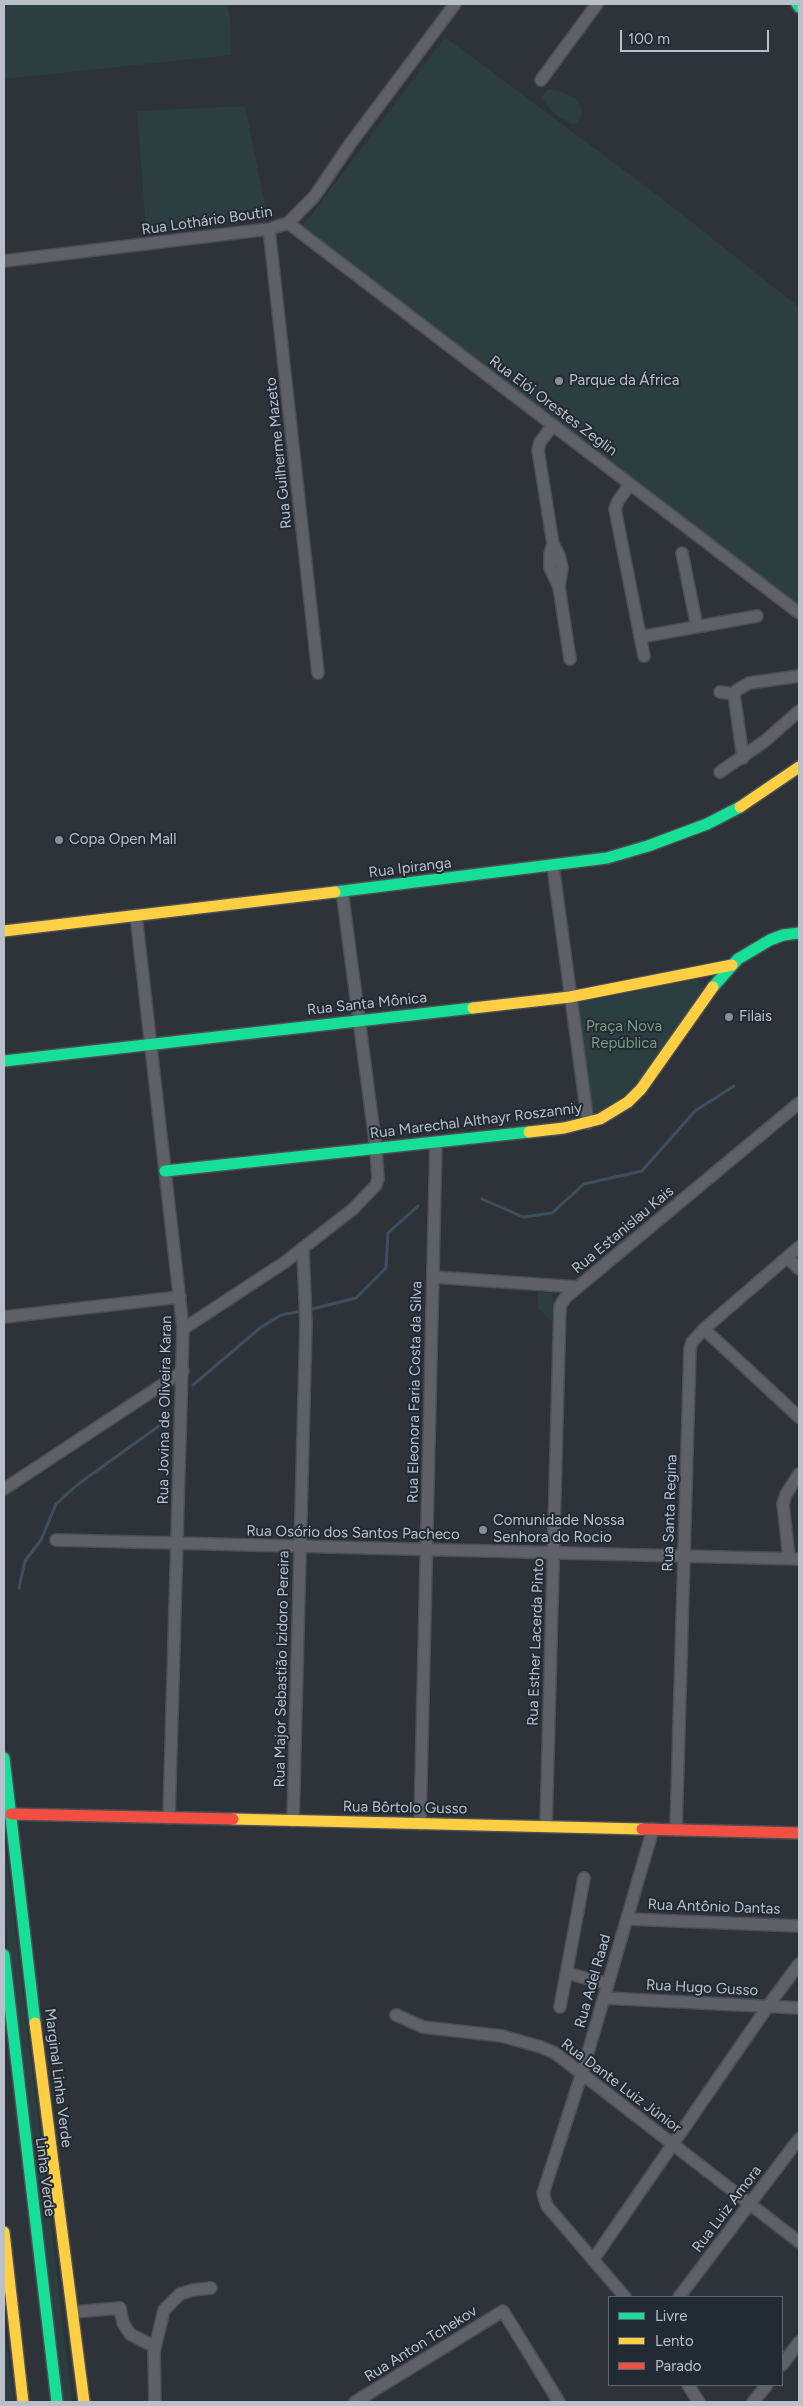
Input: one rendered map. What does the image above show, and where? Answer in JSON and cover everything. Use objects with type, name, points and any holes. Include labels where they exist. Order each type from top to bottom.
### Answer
[{"type":"main road","name":"Rua Ipiranga","points":[[4,931],[553,866],[629,852],[689,832],[754,799],[799,767]]},
{"type":"main road","name":"Rua Marechal Althayr Roszanniy","points":[[165,1171],[564,1128],[588,1123],[615,1112],[641,1090],[716,983],[732,964],[754,948],[770,940],[783,935],[799,933]]},
{"type":"main road","name":"Rua Santa Mônica","points":[[4,1061],[359,1019],[570,997],[732,964]]},
{"type":"main road","name":"Marginal Linha Verde","points":[[4,1758],[19,1896],[84,2402]]},
{"type":"main road","name":"Rua Bôrtolo Gusso","points":[[11,1814],[799,1832]]},
{"type":"main road","name":"Linha Verde","points":[[4,1955],[57,2402]]},
{"type":"main road","points":[[4,2232],[23,2402]]},
{"type":"street","name":"Rua Lothário Boutin","points":[[4,261],[269,229],[288,223],[314,197],[350,144],[455,4]]},
{"type":"street","points":[[541,80],[597,4]]},
{"type":"street","name":"Rua Elói Orestes Zeglin","points":[[288,223],[799,613]]},
{"type":"street","name":"Rua Guilherme Mazeto","points":[[269,229],[318,673]]},
{"type":"street","points":[[553,425],[538,446],[553,544],[559,555],[562,568],[559,587],[570,659]]},
{"type":"street","points":[[630,484],[618,501],[616,509],[644,656]]},
{"type":"street","points":[[682,554],[696,627]]},
{"type":"street","points":[[640,637],[757,616]]},
{"type":"street","points":[[734,694],[742,686],[749,683],[799,676]]},
{"type":"street","points":[[720,692],[734,694]]},
{"type":"street","points":[[734,694],[743,758]]},
{"type":"street","points":[[720,772],[743,758],[799,711]]},
{"type":"street","points":[[553,866],[588,1123]]},
{"type":"street","points":[[183,1329],[254,1283],[303,1248],[372,1192],[378,1179],[376,1148],[342,891]]},
{"type":"street","name":"Rua Jovina de Oliveira Karan","points":[[136,915],[183,1329],[169,1818]]},
{"type":"street","name":"Rua Estanislau Kais","points":[[433,1277],[578,1287],[799,1103]]},
{"type":"street","name":"Rua Eleonora Faria Costa da Silva","points":[[420,1824],[436,1142]]},
{"type":"street","name":"Rua Santa Regina","points":[[676,1830],[690,1349],[692,1342],[704,1329],[799,1247]]},
{"type":"street","name":"Rua Major Sebastião Izidoro Pereira","points":[[293,1821],[306,1323],[303,1248]]},
{"type":"street","points":[[787,1258],[799,1269]]},
{"type":"street","name":"Rua Esther Lacerda Pinto","points":[[546,1827],[560,1306],[565,1298],[578,1287]]},
{"type":"street","points":[[4,1316],[180,1297]]},
{"type":"street","points":[[704,1329],[799,1417]]},
{"type":"street","points":[[4,1489],[183,1371]]},
{"type":"street","points":[[794,1559],[783,1504],[786,1494],[799,1474]]},
{"type":"street","name":"Rua Osório dos Santos Pacheco","points":[[56,1540],[794,1559]]},
{"type":"street","name":"Rua Adel Raad","points":[[593,2260],[547,2206],[543,2198],[544,2186],[582,2073],[653,1829]]},
{"type":"street","points":[[560,2007],[568,1973],[584,1878]]},
{"type":"street","name":"Rua Antônio Dantas","points":[[627,1919],[799,1926]]},
{"type":"street","points":[[624,2296],[593,2260],[799,1964]]},
{"type":"street","points":[[568,1973],[608,1984]]},
{"type":"street","name":"Rua Hugo Gusso","points":[[604,1998],[799,2008]]},
{"type":"street","name":"Rua Dante Luiz Júnior","points":[[396,2015],[423,2027],[479,2032],[533,2044],[555,2053],[799,2242]]},
{"type":"street","name":"Rua Luiz Amora","points":[[680,2296],[799,2139]]},
{"type":"street","points":[[156,2402],[153,2363],[161,2319],[168,2304],[187,2291],[211,2288]]},
{"type":"street","points":[[73,2312],[120,2308],[123,2323],[130,2334],[155,2347]]},
{"type":"street","name":"Rua Anton Tchekov","points":[[355,2402],[503,2311],[559,2402]]},
{"type":"street","points":[[783,2364],[799,2342]]},
{"type":"street","points":[[689,2386],[699,2402]]},
{"type":"street","points":[[753,2402],[766,2386]]},
{"type":"green space","points":[[4,4],[227,4],[230,16],[231,55],[4,79]]},
{"type":"green space","points":[[445,37],[656,194],[799,307],[799,605],[302,227]]},
{"type":"green space","points":[[548,89],[560,91],[575,98],[583,112],[577,123],[572,124],[557,116],[545,103],[542,96]]},
{"type":"green space","points":[[245,106],[267,215],[146,229],[137,111]]},
{"type":"green space","name":"Praça Nova República","points":[[697,979],[704,988],[638,1085],[600,1112],[594,1111],[589,1102],[578,1003]]},
{"type":"green space","points":[[538,1292],[553,1293],[552,1322],[538,1308]]},
{"type":"green space","points":[[4,1834],[72,2402],[62,2402],[4,1905]]},
{"type":"green space","points":[[4,2326],[14,2402],[5,2402]]},
{"type":"waterway","points":[[482,1199],[523,1217],[552,1213],[584,1184],[642,1171],[695,1111],[734,1086]]},
{"type":"waterway","points":[[308,1310],[356,1298],[386,1268],[388,1233],[418,1206]]},
{"type":"waterway","points":[[193,1385],[260,1328],[281,1315],[302,1311]]},
{"type":"waterway","points":[[19,1588],[25,1561],[41,1540],[56,1504],[77,1485],[163,1423]]},
{"type":"traffic: fast","points":[[335,892],[607,858],[648,846],[707,824],[740,807]]},
{"type":"traffic: fast","points":[[713,987],[738,959],[770,940],[783,935],[799,933]]},
{"type":"traffic: fast","points":[[4,1061],[473,1008]]},
{"type":"traffic: fast","points":[[165,1171],[529,1132]]},
{"type":"traffic: fast","points":[[4,1758],[35,2023]]},
{"type":"traffic: fast","points":[[4,1955],[57,2402]]},
{"type":"traffic: slow","points":[[740,807],[799,767]]},
{"type":"traffic: slow","points":[[4,931],[335,892]]},
{"type":"traffic: slow","points":[[473,1008],[570,997],[732,965]]},
{"type":"traffic: slow","points":[[529,1132],[564,1128],[600,1119],[628,1102],[641,1089],[713,987]]},
{"type":"traffic: slow","points":[[233,1819],[642,1829]]},
{"type":"traffic: slow","points":[[35,2023],[84,2402]]},
{"type":"traffic: slow","points":[[4,2232],[23,2402]]},
{"type":"traffic: jam","points":[[11,1814],[233,1819]]},
{"type":"traffic: jam","points":[[642,1829],[799,1833]]},
{"type":"place","name":"Parque da África","points":[[559,381]]},
{"type":"place","name":"Copa Open Mall","points":[[59,840]]},
{"type":"place","name":"Filais","points":[[729,1017]]},
{"type":"place","name":"Comunidade Nossa Senhora do Rocio","points":[[483,1530]]}]
